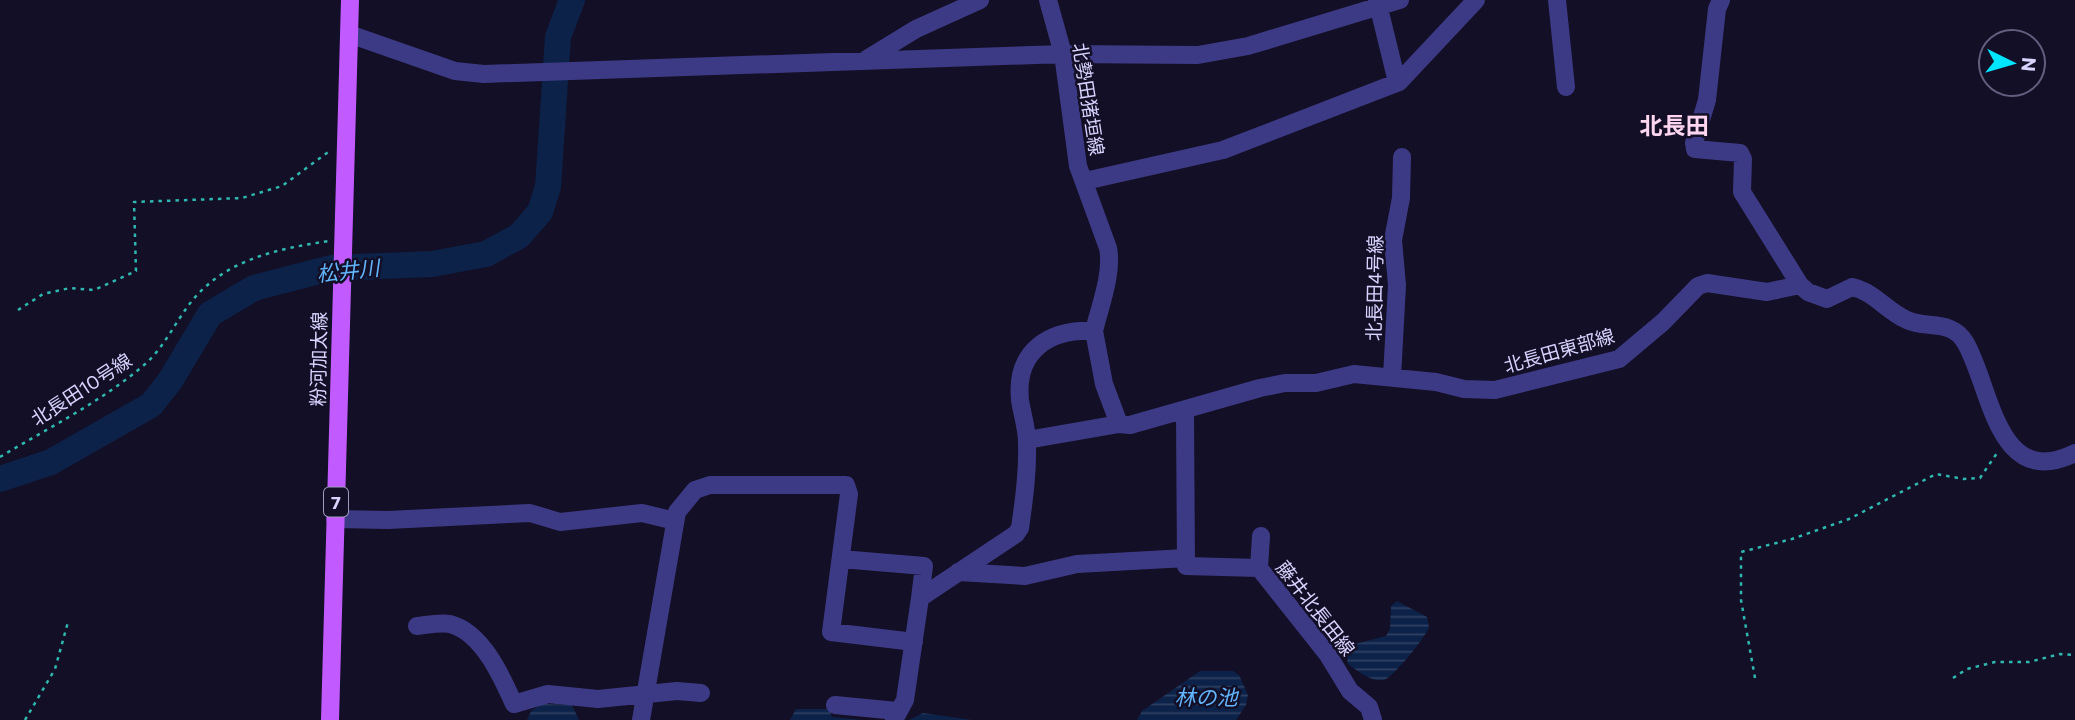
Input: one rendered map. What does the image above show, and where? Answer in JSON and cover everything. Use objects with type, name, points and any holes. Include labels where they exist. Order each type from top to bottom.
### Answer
[{"type":"main road","name":"粉河加太線","points":[[330,720],[350,0]]},
{"type":"street","points":[[864,61],[916,29],[980,0]]},
{"type":"street","name":"北勢田猪垣線","points":[[1048,0],[1063,54],[1078,166],[1110,257],[1094,331]]},
{"type":"street","points":[[349,34],[455,71],[484,74],[1063,54],[1199,55],[1248,46],[1377,4],[1400,0]]},
{"type":"street","points":[[1085,181],[1223,150],[1397,82],[1476,0]]},
{"type":"street","points":[[1557,0],[1566,87]]},
{"type":"street","points":[[1721,0],[1717,9],[1707,100],[1694,143],[1695,149],[1701,152],[1740,153],[1743,159],[1742,192],[1800,285],[1808,292],[1828,299],[1852,287],[1862,289],[1908,321],[1939,324],[1958,335],[1965,341],[2005,439],[2015,449],[2039,460],[2052,460],[2075,453]]},
{"type":"street","points":[[1377,4],[1397,82]]},
{"type":"street","name":"北長田4号線","points":[[1392,377],[1397,285],[1393,240],[1401,198],[1402,157]]},
{"type":"street","name":"北長田東部線","points":[[1027,440],[1119,424],[1130,425],[1284,383],[1317,383],[1354,374],[1436,382],[1464,389],[1495,390],[1619,359],[1663,322],[1698,286],[1707,282],[1767,292],[1800,285]]},
{"type":"street","points":[[920,598],[1016,534],[1020,528],[1027,440],[1020,398],[1021,381],[1033,352],[1042,340],[1060,333],[1094,331],[1104,384],[1119,424]]},
{"type":"street","points":[[958,572],[1025,576],[1077,564],[1186,558],[1185,412]]},
{"type":"street","points":[[641,720],[675,521],[686,500],[695,491],[710,485],[846,485],[849,494],[831,632],[914,642]]},
{"type":"street","points":[[335,519],[388,520],[530,513],[560,522],[642,513],[675,521]]},
{"type":"street","points":[[1259,568],[1261,536]]},
{"type":"street","name":"藤井北長田線","points":[[1186,558],[1186,566],[1259,568],[1328,654],[1350,691],[1369,707],[1373,720]]},
{"type":"street","points":[[835,705],[896,716],[905,700],[924,566],[841,559]]},
{"type":"street","points":[[417,626],[454,625],[478,643],[499,669],[514,704],[548,694],[598,699],[701,693]]},
{"type":"path","points":[[18,310],[43,294],[70,288],[94,290],[136,271],[134,202],[242,198],[282,186],[346,141]]},
{"type":"path","name":"北長田10号線","points":[[0,457],[111,389],[147,363],[190,303],[226,270],[268,252],[342,244]]},
{"type":"path","points":[[1755,678],[1741,600],[1741,552],[1792,539],[1849,519],[1931,475],[1980,478],[2005,439]]},
{"type":"path","points":[[25,720],[55,669],[68,622]]},
{"type":"path","points":[[1953,678],[1967,669],[1995,662],[2029,663],[2060,654],[2075,654]]},
{"type":"water","points":[[1397,601],[1427,617],[1429,627],[1393,673],[1383,680],[1374,679],[1348,664],[1346,652],[1351,645],[1386,636],[1390,629],[1391,606]]},
{"type":"water","name":"林の池","points":[[1200,671],[1233,671],[1239,675],[1248,695],[1246,705],[1236,720],[1137,720],[1142,711]]},
{"type":"water","points":[[541,704],[572,705],[579,720],[527,720],[531,711]]},
{"type":"water","points":[[796,709],[829,709],[832,717],[863,720],[790,720]]},
{"type":"water","points":[[923,713],[972,720],[909,720]]},
{"type":"waterway","name":"松井川","points":[[0,479],[51,462],[151,405],[170,381],[210,314],[254,288],[331,268],[432,264],[486,254],[519,236],[540,212],[548,187],[558,37],[572,0]]},
{"type":"district","name":"北長田","points":[[1674,125]]}]
